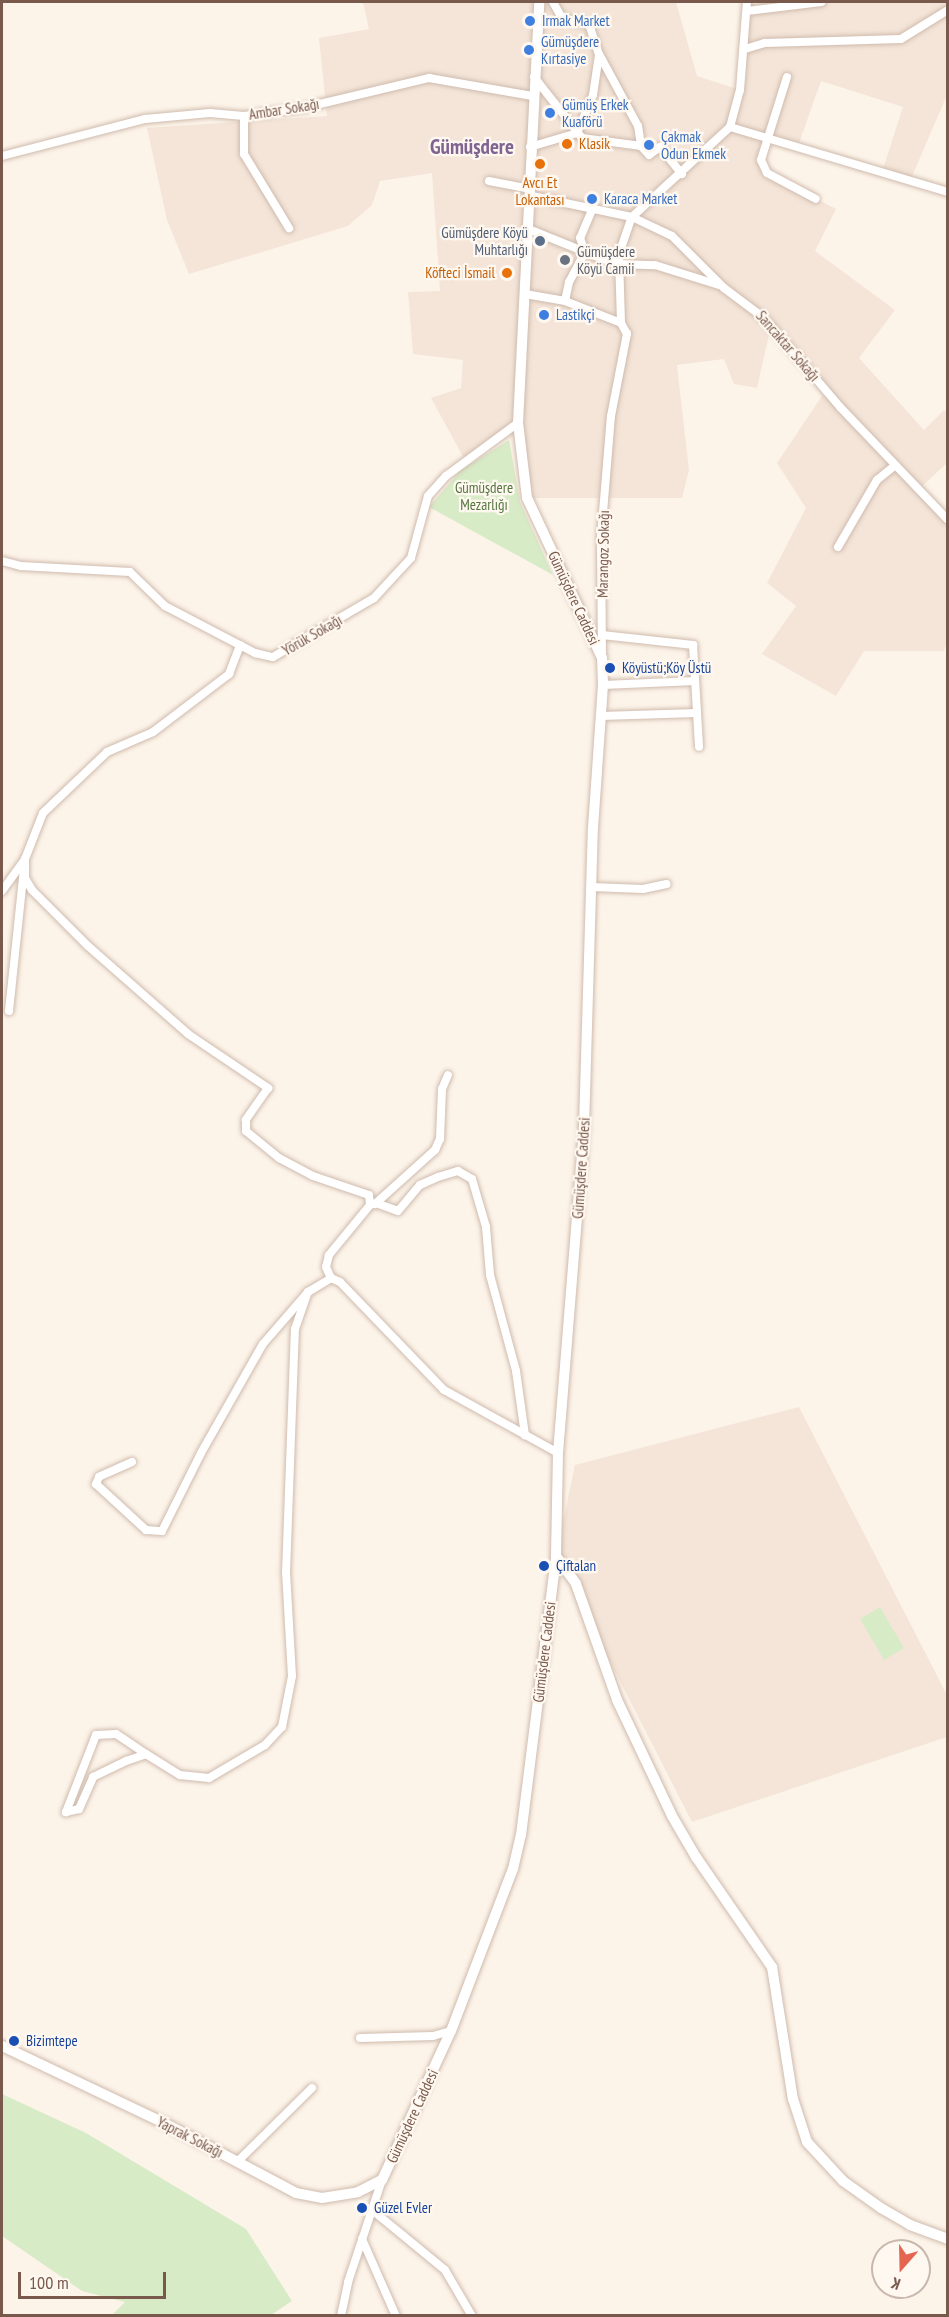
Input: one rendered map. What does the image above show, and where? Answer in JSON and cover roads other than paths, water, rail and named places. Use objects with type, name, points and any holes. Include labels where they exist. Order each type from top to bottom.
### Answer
[{"type":"street","name":"Gümüşdere Caddesi","points":[[341,2316],[362,2239],[382,2181],[451,2031],[501,1903],[521,1835],[556,1556],[558,1453],[584,1127],[592,887],[603,686],[602,658],[527,498],[518,423],[526,228],[532,193],[530,147],[539,2]]},
{"type":"street","points":[[553,2],[562,18],[589,24],[599,54],[632,111],[641,146],[649,155],[660,147],[682,174]]},
{"type":"street","points":[[617,264],[632,217],[730,128],[740,90],[747,6],[821,2]]},
{"type":"street","points":[[745,49],[765,43],[901,39],[948,10]]},
{"type":"street","points":[[578,133],[593,95],[599,54]]},
{"type":"street","points":[[533,76],[578,133],[590,141],[641,146]]},
{"type":"street","points":[[787,77],[761,160],[766,172],[816,199]]},
{"type":"street","name":"Ambar Sokağı","points":[[2,156],[145,118],[210,112],[244,116],[303,108],[429,78],[532,96]]},
{"type":"street","points":[[244,116],[244,154],[289,228]]},
{"type":"street","points":[[730,128],[768,137],[948,192]]},
{"type":"street","points":[[530,147],[578,133]]},
{"type":"street","name":"Sancaktar Sokağı","points":[[489,181],[592,210],[632,217],[672,236],[724,288],[765,318],[894,466],[948,519]]},
{"type":"street","points":[[565,302],[569,282],[585,252],[580,237],[592,210]]},
{"type":"street","points":[[526,228],[617,264],[655,264],[724,288]]},
{"type":"street","name":"Marangoz Sokağı","points":[[602,658],[601,537],[608,450],[627,334],[621,323],[617,264]]},
{"type":"street","points":[[525,294],[565,302],[621,323]]},
{"type":"street","name":"Yörük Sokağı","points":[[2,561],[21,566],[130,572],[165,606],[240,645],[273,657],[286,653],[374,598],[411,558],[428,496],[446,476],[518,423]]},
{"type":"street","points":[[838,547],[877,480],[894,466]]},
{"type":"street","points":[[602,635],[693,645],[699,747]]},
{"type":"street","points":[[2,891],[25,859],[44,813],[106,752],[153,732],[229,674],[240,645]]},
{"type":"street","points":[[603,686],[695,681]]},
{"type":"street","points":[[601,716],[697,713]]},
{"type":"street","points":[[9,1011],[25,859]]},
{"type":"street","points":[[25,859],[25,878],[32,890],[88,946],[188,1034],[268,1088],[246,1120],[246,1131],[279,1158],[313,1176],[362,1191],[369,1195],[373,1204]]},
{"type":"street","points":[[592,887],[643,889],[666,884]]},
{"type":"street","points":[[448,1075],[442,1089],[440,1139],[435,1150],[373,1204],[329,1255],[326,1267],[331,1278],[340,1282],[444,1390],[558,1453]]},
{"type":"street","points":[[373,1204],[398,1211],[420,1185],[438,1177],[458,1171],[472,1179],[486,1227],[490,1275],[516,1371],[525,1435]]},
{"type":"street","points":[[132,1462],[99,1477],[96,1484],[146,1530],[162,1531],[201,1452],[263,1344],[308,1292],[331,1278]]},
{"type":"street","points":[[146,1754],[100,1772],[93,1777],[79,1809],[66,1812],[96,1735],[116,1734],[180,1775],[209,1778],[264,1745],[282,1727],[292,1676],[286,1573],[295,1329],[308,1292]]},
{"type":"street","points":[[556,1556],[576,1584],[617,1700],[672,1816],[696,1857],[772,1967],[793,2099],[807,2142],[843,2181],[881,2208],[910,2225],[948,2240]]},
{"type":"street","points":[[360,2038],[433,2036],[451,2031]]},
{"type":"street","name":"Yaprak Sokağı","points":[[2,2046],[238,2162],[281,2187],[308,2196],[340,2196],[382,2181]]},
{"type":"street","points":[[238,2162],[312,2088]]},
{"type":"street","points":[[372,2210],[445,2270],[472,2316]]},
{"type":"street","points":[[362,2239],[396,2316]]},
{"type":"place","name":"Irmak Market","points":[[530,21]]},
{"type":"place","name":"Gümüşdere Kırtasiye","points":[[529,50]]},
{"type":"place","name":"Gümüş Erkek Kuaförü","points":[[550,113]]},
{"type":"place","name":"Klasik","points":[[567,144]]},
{"type":"place","name":"Çakmak Odun Ekmek","points":[[649,145]]},
{"type":"place","name":"Avcı Et Lokantası","points":[[540,164]]},
{"type":"place","name":"Karaca Market","points":[[592,199]]},
{"type":"place","name":"Gümüşdere Köyü Muhtarlığı","points":[[540,241]]},
{"type":"place","name":"Gümüşdere Köyü Camii","points":[[565,260]]},
{"type":"place","name":"Köfteci İsmail","points":[[507,273]]},
{"type":"place","name":"Lastikçi","points":[[544,315]]},
{"type":"place","name":"Köyüstü;Köy Üstü","points":[[610,668]]},
{"type":"place","name":"Çiftalan","points":[[544,1566]]},
{"type":"place","name":"Bizimtepe","points":[[14,2041]]},
{"type":"place","name":"Güzel Evler","points":[[362,2208]]},
{"type":"district","name":"Gümüşdere","points":[[472,147]]},
{"type":"park label","name":"Gümüşdere Mezarlığı","points":[[484,496]]}]
